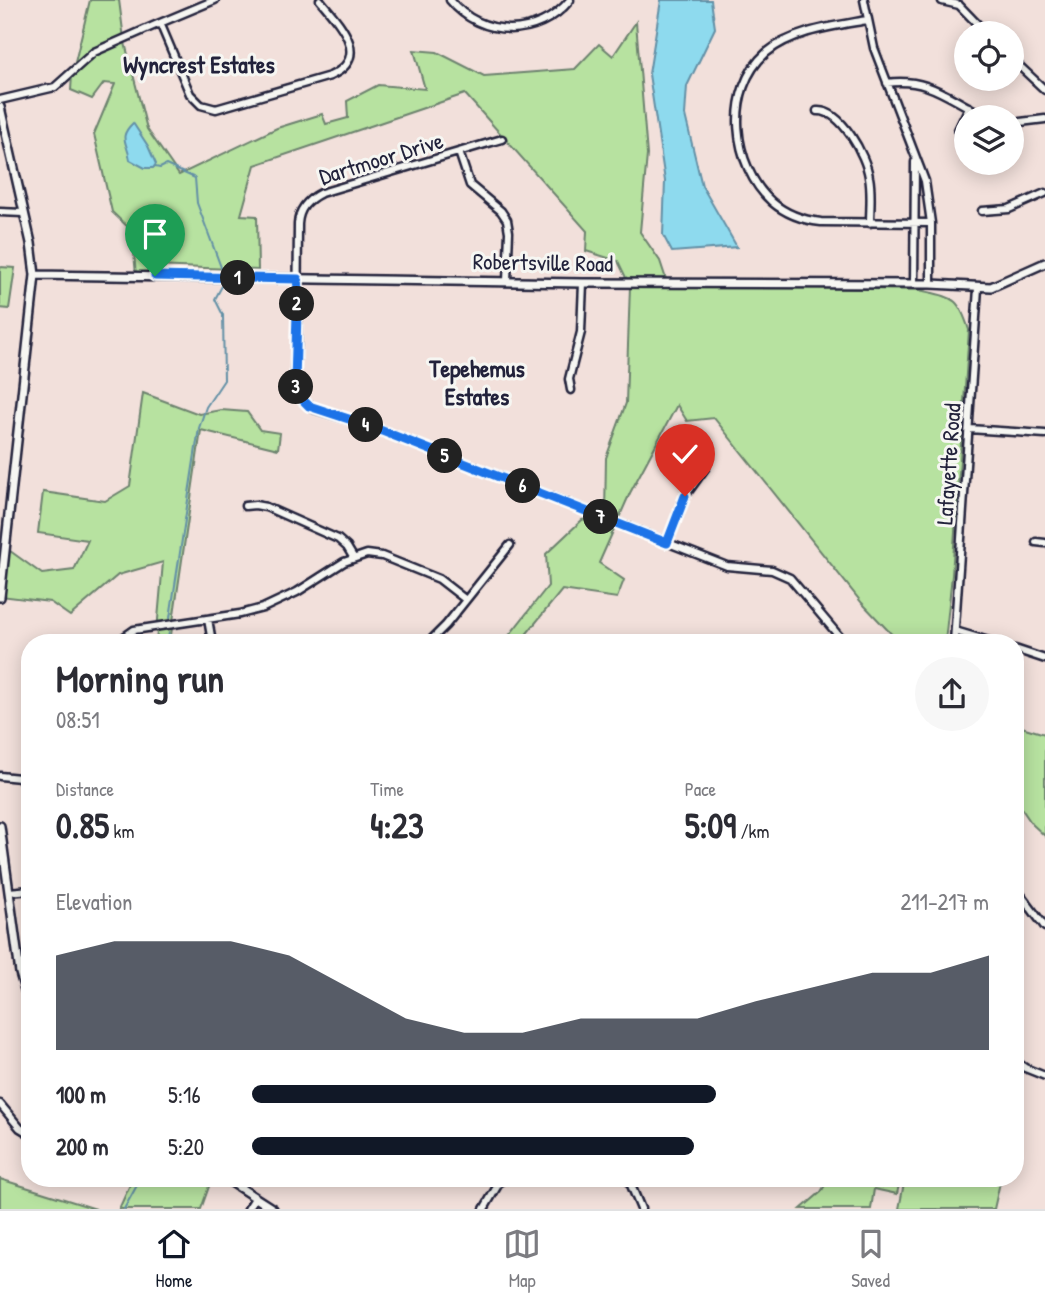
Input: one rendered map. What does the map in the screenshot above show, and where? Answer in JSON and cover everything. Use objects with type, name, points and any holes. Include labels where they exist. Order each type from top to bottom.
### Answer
[{"type":"street","points":[[0,100],[55,87],[94,52],[215,0]]},
{"type":"street","points":[[160,23],[190,94],[198,103],[216,109],[330,76],[344,66],[350,54],[348,36],[320,0]]},
{"type":"street","points":[[450,0],[460,11],[477,22],[513,29],[540,23],[552,17],[570,0]]},
{"type":"street","points":[[864,0],[874,48],[925,181],[931,223],[931,284]]},
{"type":"street","points":[[942,1],[959,5],[974,21]]},
{"type":"street","points":[[867,20],[791,38],[770,50],[756,63],[744,83],[737,116],[740,138],[751,174],[774,204],[791,214],[813,221],[931,223]]},
{"type":"street","points":[[1024,70],[1045,90]]},
{"type":"street","points":[[887,83],[908,81],[928,85],[965,105]]},
{"type":"street","points":[[0,107],[35,275],[0,597]]},
{"type":"street","points":[[817,111],[828,112],[836,118],[861,152],[870,179],[870,223]]},
{"type":"street","points":[[1024,122],[1045,119]]},
{"type":"street","name":"Dartmoor Drive","points":[[502,139],[321,193],[308,201],[298,219],[295,382],[301,398],[309,406],[367,425],[727,566],[767,569],[785,575],[798,585],[838,634]]},
{"type":"street","points":[[913,149],[915,284]]},
{"type":"street","points":[[459,152],[470,184],[501,211],[507,220],[508,281]]},
{"type":"street","points":[[982,211],[1000,211],[1016,207],[1045,194]]},
{"type":"street","points":[[0,212],[23,213]]},
{"type":"street","name":"Robertsville Road","points":[[35,275],[49,273],[583,283],[931,284],[978,288],[991,287],[1045,263]]},
{"type":"street","points":[[571,390],[569,379],[581,332],[583,283]]},
{"type":"street","name":"Lafayette Road","points":[[955,634],[978,288]]},
{"type":"street","points":[[968,429],[1045,434]]},
{"type":"street","points":[[667,543],[685,496],[706,467]]},
{"type":"street","points":[[244,506],[266,507],[335,537],[347,547],[353,557]]},
{"type":"street","points":[[1036,542],[1045,543]]},
{"type":"street","points":[[436,634],[510,545]]},
{"type":"street","points":[[125,634],[134,630],[251,611],[278,601],[353,557],[367,554],[382,556],[439,579],[466,600]]},
{"type":"street","points":[[208,619],[211,634]]},
{"type":"street","points":[[955,631],[965,634]]},
{"type":"street","points":[[1024,652],[1045,659]]},
{"type":"street","points":[[0,776],[21,778]]},
{"type":"street","points":[[0,826],[21,976]]},
{"type":"street","points":[[9,892],[21,891]]},
{"type":"street","points":[[1024,899],[1045,927]]},
{"type":"street","points":[[1024,1068],[1045,1076]]},
{"type":"street","points":[[0,1104],[21,1129]]},
{"type":"street","points":[[239,1187],[274,1209]]},
{"type":"street","points":[[484,1209],[497,1187]]},
{"type":"street","points":[[632,1187],[641,1209]]},
{"type":"street","points":[[248,1209],[256,1198]]},
{"type":"green space","points":[[90,0],[119,0],[124,39],[147,129],[179,175],[277,128],[322,114],[326,124],[348,118],[347,101],[378,85],[425,89],[414,50],[437,52],[484,76],[575,69],[599,44],[613,56],[636,22],[647,155],[640,232],[660,261],[668,285],[919,290],[947,297],[958,305],[969,330],[946,634],[891,634],[862,603],[714,418],[687,421],[677,405],[630,493],[599,563],[624,580],[617,598],[562,590],[526,634],[510,634],[548,586],[546,554],[582,520],[605,515],[606,458],[626,403],[630,286],[618,261],[586,251],[587,231],[465,94],[255,165],[241,215],[257,216],[258,270],[153,266],[152,275],[136,275],[132,231],[112,212],[94,134],[115,84],[104,83],[92,99],[71,90],[72,75]]},
{"type":"green space","points":[[0,267],[15,268],[9,309],[0,308]]},
{"type":"green space","points":[[143,393],[199,414],[221,410],[247,412],[260,430],[280,433],[278,449],[201,430],[171,634],[157,634],[163,562],[118,575],[70,616],[50,602],[0,596],[6,548],[42,574],[74,570],[88,540],[38,533],[43,492],[105,501],[130,486]]},
{"type":"green space","points":[[1024,728],[1045,734],[1045,836],[1024,812]]},
{"type":"green space","points":[[0,1179],[96,1209],[0,1209]]},
{"type":"green space","points":[[129,1187],[209,1187],[201,1209],[119,1209]]},
{"type":"green space","points":[[824,1187],[898,1187],[897,1194],[874,1189],[871,1209],[801,1209]]},
{"type":"green space","points":[[903,1187],[999,1187],[994,1209],[899,1209]]},
{"type":"water","points":[[661,0],[711,0],[715,28],[687,86],[685,115],[702,186],[737,247],[672,252],[663,235],[665,181],[649,74]]},
{"type":"water","points":[[133,123],[156,164],[153,168],[145,168],[130,160],[124,137]]},
{"type":"waterway","points":[[155,167],[166,165],[195,178],[197,203],[222,270]]},
{"type":"waterway","points":[[170,618],[199,428],[206,407],[224,380],[223,315],[215,299],[222,286]]},
{"type":"waterway","points":[[124,1209],[136,1187]]},
{"type":"district","name":"Wyncrest Estates","points":[[199,64]]},
{"type":"district","name":"Tepehemus Estates","points":[[477,382]]},
{"type":"route","points":[[155,276],[298,279],[294,376],[301,398],[314,409],[367,425],[667,543],[685,496]]}]
